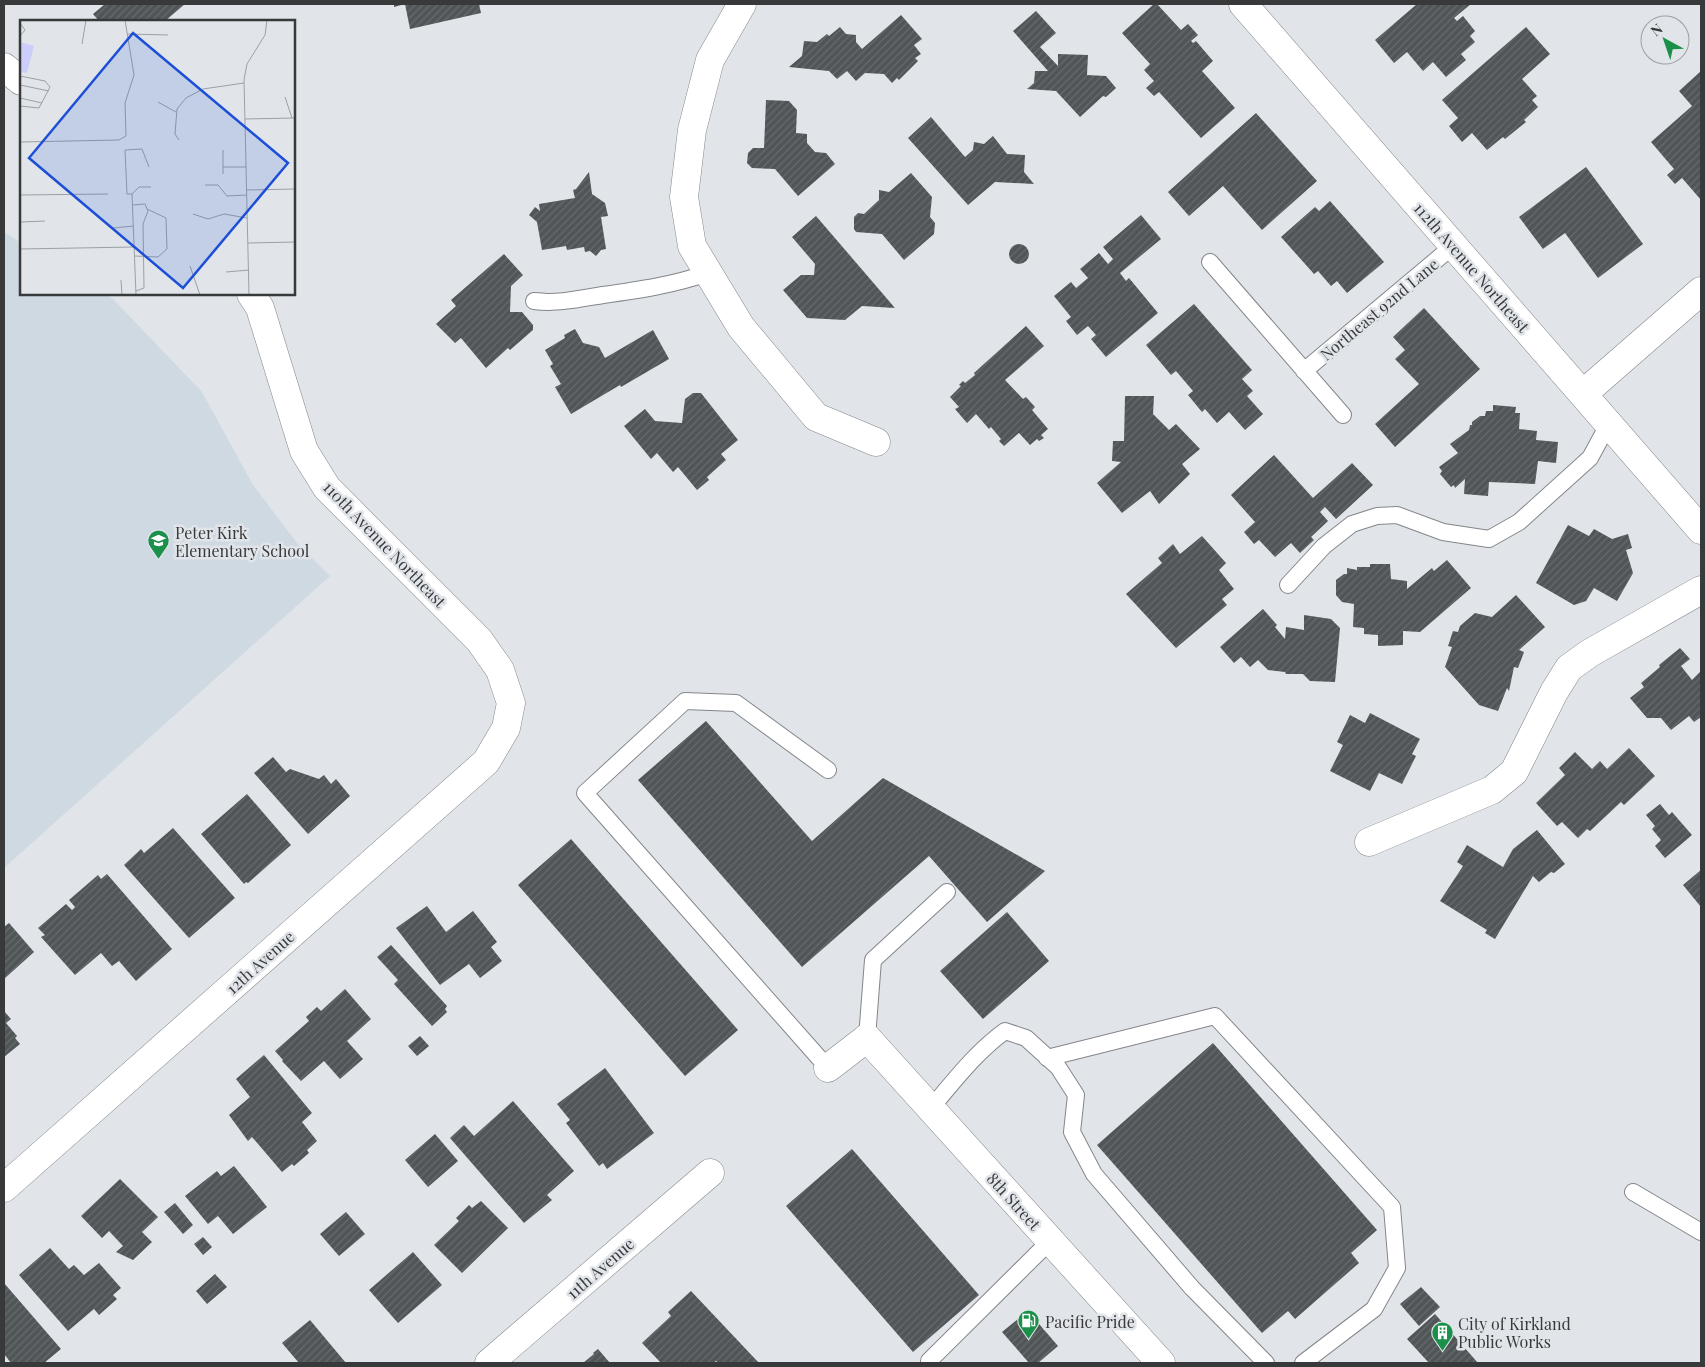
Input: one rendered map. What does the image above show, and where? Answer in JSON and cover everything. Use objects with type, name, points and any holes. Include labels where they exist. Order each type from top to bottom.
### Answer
[{"type":"street","points":[[742,4],[710,60],[692,130],[684,197],[692,246],[741,327],[816,417],[876,442]]},
{"type":"street","name":"112th Avenue Northeast","points":[[1242,4],[1584,393],[1701,530]]},
{"type":"street","points":[[4,67],[20,80]]},
{"type":"street","points":[[1584,393],[1701,291]]},
{"type":"street","name":"110th Avenue Northeast","points":[[252,295],[260,308],[304,451],[327,488],[479,640],[500,670],[511,703],[506,728]]},
{"type":"street","points":[[1369,842],[1492,790],[1514,772],[1554,692],[1569,668],[1590,653],[1701,590]]},
{"type":"street","name":"12th Avenue","points":[[4,1188],[486,762],[506,728]]},
{"type":"street","points":[[828,1068],[867,1038]]},
{"type":"street","name":"8th Street","points":[[867,1038],[1161,1363]]},
{"type":"street","name":"11th Avenue","points":[[489,1363],[710,1173]]},
{"type":"lane","name":"Northeast 92nd Lane","points":[[1304,371],[1453,246]]},
{"type":"lane","name":"Northeast 92nd Lane","points":[[1210,262],[1343,415]]},
{"type":"lane","points":[[534,301],[552,303],[652,288],[680,282],[708,272]]},
{"type":"lane","points":[[1288,585],[1324,546],[1352,524],[1377,516],[1397,515],[1442,532],[1489,539],[1519,522],[1590,458],[1609,423]]},
{"type":"lane","points":[[828,770],[736,703],[685,701],[585,793],[828,1068]]},
{"type":"lane","points":[[867,1038],[873,960],[947,892]]},
{"type":"lane","points":[[1048,1058],[1215,1016],[1392,1207],[1397,1268],[1374,1309],[1303,1363]]},
{"type":"lane","points":[[931,1108],[964,1068],[992,1040],[1005,1031],[1026,1038],[1058,1068],[1076,1096],[1072,1132],[1094,1174],[1192,1288],[1266,1363]]},
{"type":"lane","points":[[1633,1192],[1701,1232]]},
{"type":"lane","points":[[930,1361],[1050,1241]]},
{"type":"shaded area","name":"Peter Kirk Elementary School","points":[[4,232],[20,242],[20,295],[106,295],[113,299],[202,392],[253,485],[297,543],[330,576],[4,868]]},
{"type":"building","points":[[105,4],[185,4],[166,20],[98,20],[93,14]]},
{"type":"building","points":[[394,4],[405,4],[394,7]]},
{"type":"building","points":[[405,4],[479,4],[481,13],[410,29]]},
{"type":"building","points":[[1154,4],[1157,4],[1181,30],[1188,24],[1198,35],[1191,41],[1193,43],[1196,41],[1213,61],[1202,71],[1235,108],[1201,138],[1159,92],[1154,96],[1146,88],[1154,81],[1144,70],[1150,64],[1122,33]]},
{"type":"building","points":[[1417,4],[1471,4],[1454,18],[1457,21],[1463,16],[1475,31],[1470,36],[1475,42],[1461,54],[1466,60],[1446,77],[1433,62],[1423,71],[1407,52],[1394,63],[1375,40]]},
{"type":"building","points":[[1036,11],[1056,33],[1040,47],[1058,66],[1058,54],[1088,55],[1087,75],[1106,76],[1116,88],[1106,97],[1103,96],[1080,117],[1056,91],[1027,89],[1034,83],[1035,71],[1048,71],[1013,31]]},
{"type":"building","points":[[901,15],[922,39],[914,45],[921,54],[915,58],[918,61],[899,80],[897,78],[892,83],[884,74],[865,73],[856,81],[847,71],[837,79],[829,71],[789,67],[802,56],[804,41],[817,42],[827,34],[829,36],[840,27],[846,34],[856,35],[856,42],[862,49]]},
{"type":"building","points":[[1526,27],[1550,54],[1522,79],[1537,96],[1532,100],[1538,107],[1524,120],[1526,122],[1505,139],[1503,137],[1487,150],[1472,133],[1462,142],[1449,126],[1458,118],[1442,100]]},
{"type":"building","points":[[1701,71],[1701,200],[1682,178],[1675,184],[1667,175],[1674,169],[1651,142],[1692,106],[1679,91]]},
{"type":"building","points":[[766,100],[789,101],[797,110],[796,133],[807,134],[807,143],[815,152],[826,153],[835,164],[798,196],[775,169],[752,168],[747,163],[748,153],[753,148],[764,148]]},
{"type":"building","points":[[1256,113],[1317,181],[1262,230],[1223,186],[1189,216],[1168,192]]},
{"type":"building","points":[[931,117],[965,157],[973,150],[974,142],[984,144],[993,136],[1007,154],[1025,155],[1024,172],[1034,184],[995,182],[968,205],[908,138]]},
{"type":"building","points":[[1586,167],[1643,244],[1598,278],[1565,233],[1543,249],[1519,217]]},
{"type":"building","points":[[589,172],[592,194],[605,203],[608,216],[601,217],[606,249],[601,250],[596,256],[590,251],[585,252],[584,247],[567,250],[566,246],[542,250],[537,222],[529,215],[535,207],[540,211],[539,204],[575,198],[573,190],[576,189]]},
{"type":"building","points":[[911,173],[932,197],[930,217],[935,223],[934,234],[904,260],[882,234],[856,232],[854,229],[854,217],[858,213],[864,214],[879,200],[879,190],[889,192]]},
{"type":"building","points":[[1330,201],[1384,262],[1347,293],[1337,281],[1331,286],[1318,271],[1314,274],[1281,237],[1315,207],[1319,211]]},
{"type":"building","points":[[1141,215],[1161,239],[1120,273],[1126,281],[1129,278],[1158,313],[1106,357],[1091,339],[1096,335],[1088,326],[1077,335],[1066,321],[1071,317],[1054,296],[1071,282],[1076,288],[1088,278],[1080,269],[1099,253],[1108,264],[1113,259],[1103,247]]},
{"type":"building","points":[[816,216],[895,308],[862,306],[845,320],[807,318],[783,290],[801,275],[814,275],[815,264],[792,237]]},
{"type":"building","points":[[1019,244],[1026,247],[1029,254],[1026,261],[1019,264],[1012,261],[1009,254],[1012,247]]},
{"type":"building","points":[[504,254],[523,275],[511,286],[510,312],[522,312],[533,325],[533,330],[510,350],[508,348],[486,368],[461,338],[455,343],[436,324],[456,306],[451,300]]},
{"type":"building","points":[[1194,304],[1252,370],[1242,379],[1253,391],[1247,396],[1263,414],[1245,430],[1229,412],[1217,423],[1205,409],[1202,412],[1188,395],[1193,391],[1176,371],[1171,375],[1146,345]]},
{"type":"building","points":[[1424,308],[1480,369],[1395,447],[1375,424],[1419,384],[1395,359],[1405,350],[1393,337]]},
{"type":"building","points":[[1026,326],[1044,346],[1005,380],[1023,399],[1026,397],[1035,407],[1032,410],[1048,429],[1041,435],[1044,438],[1039,441],[1037,439],[1030,445],[1019,433],[1004,446],[991,427],[989,429],[976,414],[967,423],[955,409],[959,407],[950,397],[961,386],[959,385],[963,381],[965,383],[975,375],[974,373]]},
{"type":"building","points":[[575,329],[583,343],[599,347],[605,358],[653,330],[669,359],[571,414],[555,387],[561,384],[550,366],[553,364],[545,350],[565,338],[564,335]]},
{"type":"building","points":[[693,393],[701,393],[738,440],[721,454],[726,460],[707,477],[709,480],[697,490],[678,467],[673,472],[657,453],[651,459],[624,426],[645,409],[655,421],[682,423],[685,399]]},
{"type":"building","points":[[1125,396],[1154,396],[1153,414],[1169,430],[1176,424],[1200,449],[1182,464],[1190,474],[1159,504],[1150,491],[1122,513],[1097,483],[1121,462],[1112,461],[1113,441],[1124,441]]},
{"type":"building","points":[[1493,405],[1516,407],[1515,413],[1520,413],[1519,429],[1537,431],[1536,440],[1558,442],[1556,463],[1538,461],[1535,484],[1489,482],[1488,496],[1464,494],[1465,479],[1455,488],[1454,485],[1451,487],[1440,474],[1442,471],[1439,467],[1458,453],[1450,444],[1469,430],[1472,422],[1480,416],[1485,416],[1486,411],[1493,411]]},
{"type":"building","points":[[1274,455],[1313,498],[1352,463],[1373,485],[1336,519],[1325,507],[1320,512],[1328,521],[1311,537],[1314,540],[1300,553],[1291,543],[1275,557],[1259,540],[1254,544],[1244,532],[1255,522],[1231,495]]},
{"type":"building","points":[[1568,525],[1589,536],[1594,529],[1612,539],[1628,534],[1632,548],[1626,550],[1633,573],[1617,601],[1594,588],[1586,601],[1574,605],[1536,583]]},
{"type":"building","points":[[1202,536],[1226,563],[1219,570],[1234,589],[1222,599],[1227,605],[1176,648],[1126,594],[1162,563],[1158,558],[1173,544],[1180,554]]},
{"type":"building","points":[[1447,560],[1471,588],[1420,632],[1403,631],[1403,645],[1378,646],[1378,635],[1364,634],[1364,628],[1353,627],[1354,604],[1342,602],[1336,595],[1336,580],[1347,574],[1347,568],[1357,570],[1357,567],[1370,567],[1370,564],[1390,564],[1391,579],[1407,581],[1407,589],[1432,568],[1434,571]]},
{"type":"building","points":[[1516,595],[1545,627],[1519,650],[1524,652],[1518,668],[1514,667],[1509,691],[1507,688],[1498,711],[1479,705],[1445,667],[1452,647],[1448,646],[1453,631],[1458,632],[1460,626],[1475,613],[1492,617]]},
{"type":"building","points":[[1263,609],[1277,625],[1275,627],[1285,639],[1286,627],[1304,630],[1304,615],[1331,619],[1340,628],[1335,682],[1310,681],[1303,674],[1286,674],[1285,672],[1268,670],[1258,660],[1250,667],[1241,657],[1234,663],[1220,647]]},
{"type":"building","points":[[1680,648],[1690,659],[1681,666],[1692,680],[1701,673],[1701,717],[1694,722],[1689,716],[1671,730],[1661,718],[1647,718],[1630,698],[1644,687],[1641,683],[1660,667],[1659,665]]},
{"type":"building","points":[[1370,713],[1420,739],[1412,754],[1416,756],[1402,784],[1379,773],[1370,791],[1330,771],[1343,745],[1337,742],[1350,715],[1365,723]]},
{"type":"building","points":[[706,721],[812,841],[883,778],[1045,871],[987,922],[929,856],[802,967],[638,780]]},
{"type":"building","points":[[1629,748],[1655,776],[1624,805],[1621,802],[1590,831],[1587,829],[1578,838],[1562,822],[1557,826],[1536,803],[1565,775],[1559,768],[1575,752],[1592,769],[1600,761],[1607,769]]},
{"type":"building","points":[[273,757],[286,772],[290,769],[319,779],[324,775],[331,784],[336,779],[350,796],[308,834],[254,773]]},
{"type":"building","points":[[247,794],[291,845],[248,883],[244,884],[201,834]]},
{"type":"building","points":[[1660,804],[1669,815],[1672,812],[1692,835],[1665,858],[1655,846],[1661,840],[1652,829],[1655,826],[1646,815]]},
{"type":"building","points":[[173,828],[235,898],[189,938],[124,865],[141,849],[144,853]]},
{"type":"building","points":[[1537,830],[1565,864],[1539,882],[1533,876],[1495,939],[1485,933],[1487,930],[1440,901],[1463,866],[1457,862],[1467,845],[1503,867],[1513,849]]},
{"type":"building","points":[[571,839],[738,1030],[685,1076],[518,885]]},
{"type":"building","points":[[1701,870],[1701,907],[1683,885]]},
{"type":"building","points":[[107,874],[172,949],[136,981],[119,961],[112,966],[101,953],[75,975],[41,937],[45,935],[38,928],[66,904],[72,910],[75,907],[69,900],[98,875],[101,879]]},
{"type":"building","points":[[427,906],[446,932],[473,911],[497,942],[491,947],[502,961],[480,978],[469,964],[440,985],[396,928]]},
{"type":"building","points":[[1007,912],[1049,961],[983,1019],[940,971]]},
{"type":"building","points":[[9,923],[34,952],[4,979],[4,927]]},
{"type":"building","points":[[391,945],[447,1006],[445,1009],[447,1012],[432,1026],[394,984],[398,980],[377,957]]},
{"type":"building","points":[[345,989],[371,1019],[347,1041],[363,1059],[340,1079],[324,1061],[301,1081],[275,1051],[309,1021],[306,1017],[317,1007],[321,1011]]},
{"type":"building","points":[[4,1011],[11,1019],[6,1023],[17,1036],[15,1038],[20,1044],[4,1057]]},
{"type":"building","points":[[420,1036],[429,1046],[417,1056],[408,1046]]},
{"type":"building","points":[[1213,1043],[1377,1230],[1351,1253],[1359,1263],[1295,1319],[1288,1311],[1262,1333],[1097,1145]]},
{"type":"building","points":[[264,1055],[312,1113],[302,1122],[317,1141],[307,1150],[309,1153],[294,1166],[292,1164],[282,1172],[252,1137],[248,1141],[229,1115],[250,1097],[236,1079]]},
{"type":"building","points":[[605,1068],[654,1133],[607,1169],[603,1163],[599,1166],[566,1123],[570,1120],[557,1104]]},
{"type":"building","points":[[513,1101],[574,1171],[547,1195],[552,1200],[524,1223],[450,1138],[464,1125],[474,1136]]},
{"type":"building","points":[[435,1134],[458,1161],[428,1187],[405,1160]]},
{"type":"building","points":[[852,1149],[979,1295],[913,1352],[786,1206]]},
{"type":"building","points":[[234,1166],[267,1207],[233,1234],[218,1216],[208,1224],[185,1196],[217,1171],[221,1176]]},
{"type":"building","points":[[120,1179],[158,1217],[142,1232],[152,1242],[133,1260],[116,1252],[123,1246],[109,1231],[102,1238],[81,1216]]},
{"type":"building","points":[[481,1201],[508,1228],[462,1273],[434,1245],[459,1221],[456,1218],[469,1205],[472,1208]]},
{"type":"building","points":[[175,1203],[193,1225],[183,1234],[164,1212]]},
{"type":"building","points":[[346,1212],[365,1234],[339,1256],[320,1234]]},
{"type":"building","points":[[203,1237],[212,1247],[203,1255],[194,1244]]},
{"type":"building","points":[[50,1248],[69,1269],[74,1265],[84,1275],[99,1263],[121,1288],[113,1295],[117,1299],[99,1315],[94,1309],[68,1331],[19,1275]]},
{"type":"building","points":[[413,1252],[442,1285],[398,1323],[369,1290]]},
{"type":"building","points":[[215,1274],[227,1287],[207,1304],[196,1291]]},
{"type":"building","points":[[4,1283],[61,1349],[44,1363],[11,1363],[4,1354]]},
{"type":"building","points":[[1421,1287],[1440,1307],[1419,1326],[1400,1304]]},
{"type":"building","points":[[691,1291],[759,1363],[718,1363],[716,1361],[713,1363],[661,1363],[642,1343],[671,1316],[668,1312]]},
{"type":"building","points":[[1028,1311],[1058,1346],[1038,1363],[1029,1363],[1002,1332]]},
{"type":"building","name":"City of Kirkland Public Works","points":[[1435,1314],[1478,1363],[1429,1363],[1407,1339]]},
{"type":"building","points":[[310,1320],[346,1363],[299,1363],[282,1343]]},
{"type":"building","points":[[598,1349],[610,1363],[583,1363],[594,1354]]},
{"type":"place","name":"Peter Kirk Elementary School","points":[[159,560]]},
{"type":"place","name":"Pacific Pride","points":[[1029,1340]]},
{"type":"place","name":"City of Kirkland Public Works","points":[[1442,1351]]}]
